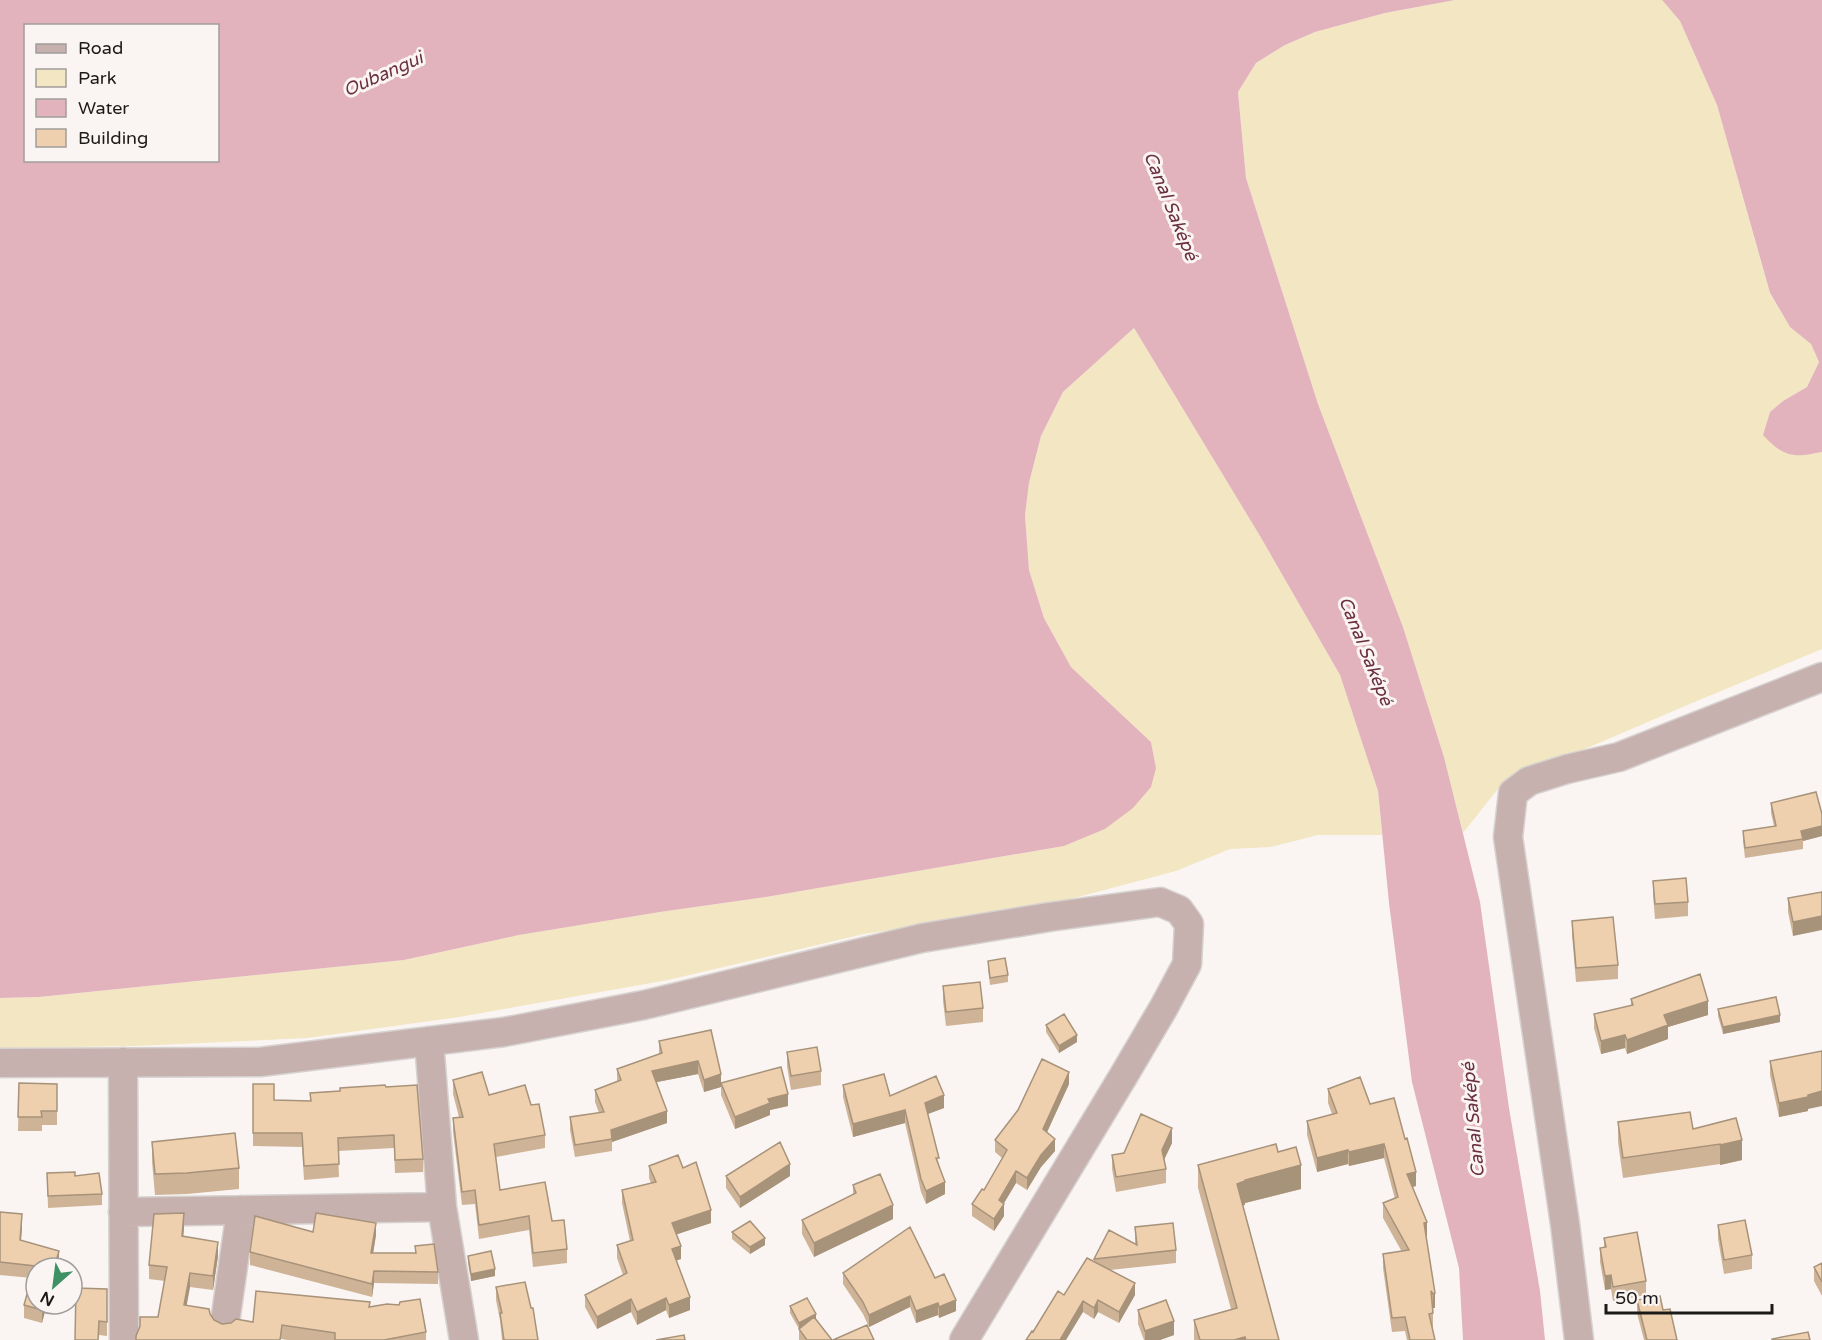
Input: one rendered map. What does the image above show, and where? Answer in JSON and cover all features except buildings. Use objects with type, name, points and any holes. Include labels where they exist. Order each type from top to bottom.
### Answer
[{"type":"street","points":[[1579,1340],[1565,1224],[1508,837],[1513,793],[1529,782],[1567,769],[1619,757],[1822,677]]},
{"type":"street","points":[[0,1063],[260,1062],[504,1032],[644,1005],[922,938],[1160,902],[1179,910],[1189,924],[1187,964],[1136,1056],[964,1340]]},
{"type":"street","points":[[429,1041],[442,1207],[464,1340]]},
{"type":"street","points":[[123,1062],[124,1340]]},
{"type":"street","points":[[123,1212],[442,1207]]},
{"type":"street","points":[[225,1322],[241,1210]]},
{"type":"green space","points":[[1455,0],[1662,0],[1680,21],[1717,105],[1770,294],[1790,327],[1811,344],[1819,362],[1807,387],[1783,401],[1770,412],[1763,435],[1814,454],[1822,452],[1822,649],[1501,785],[1463,833],[1444,757],[1403,627],[1318,404],[1246,178],[1238,92],[1256,63],[1285,45],[1315,32],[1385,13]]},
{"type":"green space","points":[[1134,328],[1260,536],[1340,675],[1378,791],[1382,835],[1318,835],[1271,847],[1230,849],[1176,871],[1044,906],[864,934],[668,980],[459,1017],[307,1038],[136,1046],[0,1048],[0,998],[39,997],[404,960],[519,935],[766,897],[1064,846],[1105,829],[1156,768],[1151,742],[1071,667],[1044,618],[1029,570],[1025,515],[1029,483],[1041,436],[1063,392]]},
{"type":"water","points":[[0,0],[1455,0],[1385,13],[1315,32],[1285,45],[1256,63],[1238,92],[1246,178],[1318,404],[1403,627],[1444,757],[1480,902],[1509,1108],[1540,1291],[1545,1340],[1463,1340],[1459,1268],[1412,1082],[1389,903],[1378,791],[1340,675],[1260,536],[1134,328],[1063,392],[1041,436],[1029,483],[1025,515],[1029,570],[1044,618],[1071,667],[1151,742],[1156,768],[1151,787],[1133,808],[1105,829],[1064,846],[766,897],[519,935],[404,960],[39,997],[0,998]]},
{"type":"water","points":[[1662,0],[1822,0],[1822,452],[1796,455],[1783,452],[1763,435],[1770,412],[1783,401],[1807,387],[1819,362],[1811,344],[1790,327],[1770,293],[1717,105],[1680,21]]},
{"type":"water label","name":"Oubangui","points":[[383,74]]},
{"type":"water label","name":"Canal Saképé","points":[[1171,206]]},
{"type":"water label","name":"Canal Saképé","points":[[1366,651]]},
{"type":"water label","name":"Canal Saképé","points":[[1473,1120]]}]
